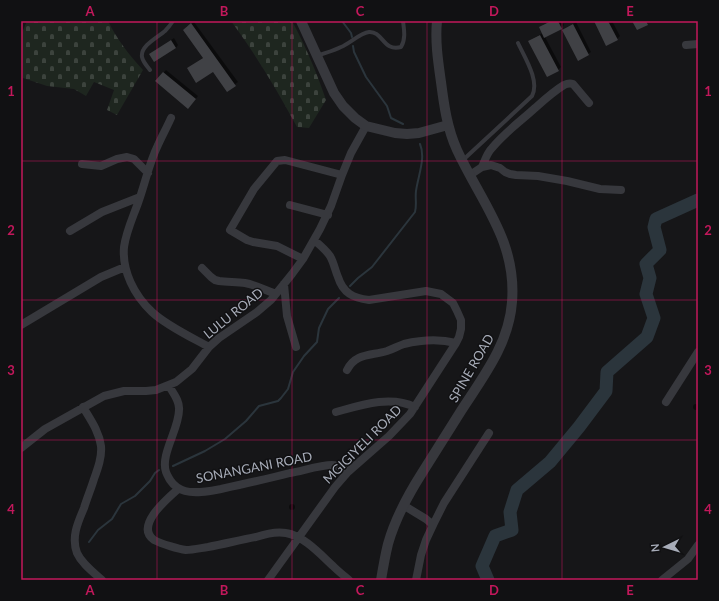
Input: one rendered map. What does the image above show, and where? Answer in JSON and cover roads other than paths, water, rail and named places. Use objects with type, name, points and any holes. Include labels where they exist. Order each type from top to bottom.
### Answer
[{"type":"street","points":[[300,21],[334,93],[355,118],[366,126],[406,134],[419,133],[448,125]]},
{"type":"street","name":"SPINE ROAD","points":[[381,580],[388,543],[403,505],[433,455],[493,362],[502,345],[508,325],[512,303],[513,281],[508,255],[490,210],[462,161],[448,125],[436,48],[436,21]]},
{"type":"street","points":[[686,45],[698,44]]},
{"type":"street","points":[[482,167],[491,149],[501,138],[539,104],[568,83],[573,84],[589,103]]},
{"type":"street","points":[[171,118],[158,145],[128,233],[124,246],[125,267],[129,279],[135,289],[153,313],[166,323],[209,347]]},
{"type":"street","name":"LULU ROAD","points":[[21,448],[45,429],[104,396],[124,391],[156,390],[176,382],[192,369],[209,347],[219,338],[257,312],[271,300],[303,259],[328,215],[342,175],[366,126]]},
{"type":"street","points":[[82,164],[101,166],[117,158],[127,157],[134,159],[148,173]]},
{"type":"street","points":[[303,259],[277,246],[247,240],[230,230],[254,189],[277,161],[285,160],[342,175]]},
{"type":"street","points":[[470,175],[482,167],[491,165],[510,174],[538,176],[600,189],[622,190]]},
{"type":"street","points":[[70,231],[102,212],[140,198]]},
{"type":"street","points":[[290,205],[328,215]]},
{"type":"street","name":"MGIGIYELI ROAD","points":[[268,580],[335,487],[348,472],[402,423],[415,407],[456,343],[461,329],[460,320],[453,303],[441,294],[426,291],[377,300],[369,300],[360,299],[347,293],[342,286],[330,257],[314,240]]},
{"type":"street","points":[[21,325],[101,277],[125,267]]},
{"type":"street","points":[[202,268],[215,280],[244,283],[257,286],[276,294]]},
{"type":"street","points":[[284,284],[287,316],[296,347]]},
{"type":"street","points":[[347,370],[350,364],[361,356],[387,351],[404,344],[432,341],[448,341],[456,343]]},
{"type":"street","points":[[666,402],[698,352]]},
{"type":"street","name":"SONANGANI ROAD","points":[[169,386],[179,404],[180,409],[177,427],[169,446],[165,466],[168,477],[178,489],[192,492],[217,489],[331,465],[338,466],[348,472]]},
{"type":"street","points":[[336,412],[366,404],[383,402],[395,402],[415,407]]},
{"type":"street","points":[[83,407],[98,434],[101,444],[101,454],[96,474],[76,529],[75,544],[77,553],[81,560],[102,580]]},
{"type":"street","points":[[416,580],[421,555],[433,525],[444,503],[489,433]]},
{"type":"street","points":[[178,489],[154,513],[151,520],[148,530],[149,534],[156,541],[187,550],[224,544],[278,532],[287,533],[299,537],[349,580]]},
{"type":"street","points":[[403,505],[433,525]]},
{"type":"street","points":[[662,580],[688,559],[698,545]]},
{"type":"lane","points":[[150,70],[142,58],[142,52],[148,44],[165,31],[173,21]]},
{"type":"lane","points":[[317,56],[340,48],[364,33],[370,32],[379,36],[388,46],[394,48],[401,46],[404,38],[403,21]]},
{"type":"lane","points":[[462,161],[532,96],[535,88],[535,82],[518,43]]},
{"type":"waterway","points":[[342,21],[351,33],[352,37]]},
{"type":"waterway","points":[[353,46],[354,52],[366,77],[387,106],[391,118],[403,124]]},
{"type":"waterway","points":[[350,286],[372,267],[415,212],[416,191],[422,161],[422,149],[420,144]]},
{"type":"waterway","points":[[488,580],[482,566],[495,536],[512,530],[510,512],[517,490],[550,462],[579,427],[606,391],[607,372],[647,337],[654,318],[646,294],[650,278],[646,264],[660,250],[654,227],[656,219],[698,200]]},
{"type":"waterway","points":[[173,466],[205,451],[225,439],[246,421],[259,406],[278,401],[281,398],[288,389],[293,372],[304,356],[317,342],[319,328],[328,309],[339,298]]},
{"type":"waterway","points":[[89,542],[98,530],[112,519],[121,504],[135,496],[159,470]]}]
